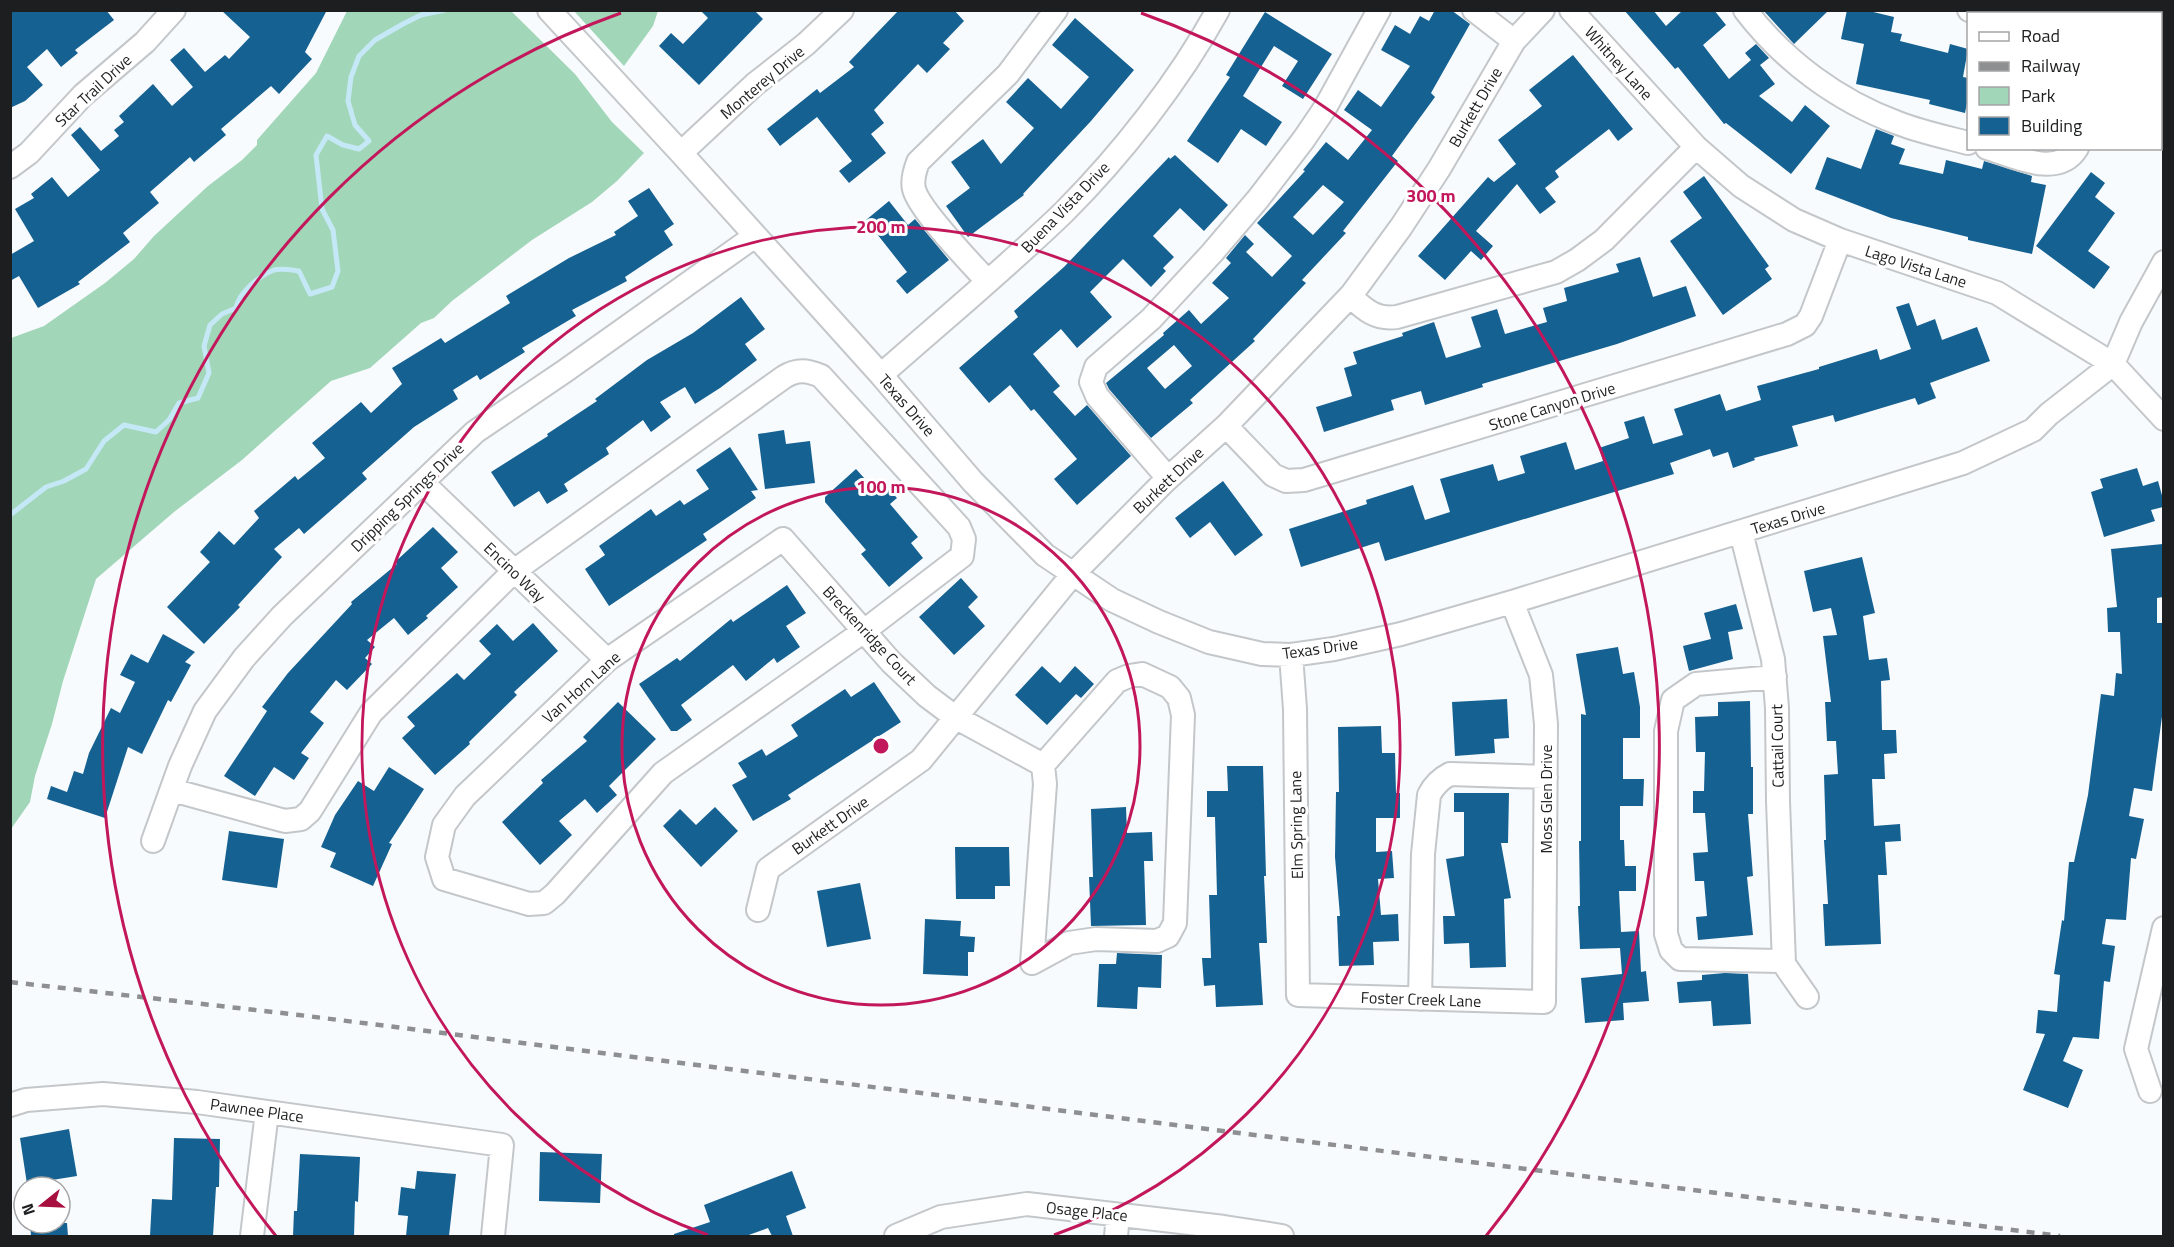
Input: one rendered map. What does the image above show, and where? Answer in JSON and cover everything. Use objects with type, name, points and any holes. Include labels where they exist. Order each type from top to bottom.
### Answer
[{"type":"street","name":"Star Trail Drive","points":[[10,167],[29,153],[83,95],[145,42],[174,10]]},
{"type":"street","name":"Texas Drive","points":[[549,10],[681,153],[1008,519],[1045,555],[1112,600],[1160,622],[1209,642],[1262,654],[1291,655],[1334,649],[1401,634],[1964,463],[2032,430],[2113,364],[2131,322],[2163,262]]},
{"type":"street","name":"Monterey Drive","points":[[681,153],[755,84],[806,44],[842,10]]},
{"type":"street","points":[[987,282],[922,206],[914,189],[914,173],[918,162],[1008,74],[1056,10]]},
{"type":"street","name":"Buena Vista Drive","points":[[880,375],[987,282],[1065,210],[1104,169],[1173,82],[1218,10]]},
{"type":"street","points":[[1168,478],[1097,396],[1091,382],[1096,368],[1151,319],[1258,200],[1325,108],[1379,10]]},
{"type":"street","points":[[1474,10],[1514,41]]},
{"type":"street","name":"Burkett Drive","points":[[758,910],[768,869],[921,760],[1072,575],[1168,478],[1226,426],[1350,296],[1401,227],[1439,169],[1514,41],[1543,10]]},
{"type":"street","name":"Whitney Lane","points":[[1571,10],[1667,116]]},
{"type":"street","points":[[1745,10],[1755,23],[1811,76],[1846,99],[1900,124],[1967,143]]},
{"type":"street","name":"Lago Vista Lane","points":[[1667,116],[1696,147],[1741,186],[1794,220],[1840,240],[1997,293],[2113,364],[2163,419]]},
{"type":"street","points":[[1350,296],[1367,312],[1377,317],[1396,317],[1556,272],[1592,250],[1696,147]]},
{"type":"street","points":[[1994,150],[2047,166],[2067,160],[2075,150]]},
{"type":"street","name":"Dripping Springs Drive","points":[[153,841],[171,790],[206,711],[244,658],[282,616],[475,432],[755,236]]},
{"type":"street","name":"Stone Canyon Drive","points":[[1226,426],[1273,476],[1286,481],[1304,480],[1557,404],[1787,334],[1805,325],[1811,316],[1840,240]]},
{"type":"street","points":[[171,790],[285,821],[301,819],[310,811],[371,713],[514,571],[794,371],[808,371],[821,376],[959,527],[964,539],[962,556],[864,631]]},
{"type":"street","name":"Encino Way","points":[[423,483],[607,660]]},
{"type":"street","name":"Cattail Court","points":[[1741,532],[1773,659],[1775,677],[1784,963]]},
{"type":"street","name":"Breckenridge Court","points":[[783,539],[891,662],[927,696],[955,717],[1043,765]]},
{"type":"street","name":"Van Horn Lane","points":[[783,539],[607,660],[465,796],[444,825],[437,857],[444,879],[530,904],[544,903],[555,894],[663,773],[864,631]]},
{"type":"street","name":"Moss Glen Drive","points":[[1512,602],[1541,675],[1546,724],[1544,1002]]},
{"type":"street","name":"Elm Spring Lane","points":[[1291,655],[1295,709],[1298,995]]},
{"type":"street","points":[[1142,674],[1170,687],[1179,698],[1183,715],[1175,923],[1168,936],[1157,941],[1096,939],[1069,943],[1032,963],[1045,784],[1043,765],[1117,681],[1142,674]]},
{"type":"street","points":[[1775,677],[1696,684],[1673,700],[1666,730],[1666,934],[1671,950],[1680,958],[1784,963],[1807,997]]},
{"type":"street","points":[[1420,999],[1423,854],[1429,795],[1433,787],[1443,777],[1450,774],[1546,777]]},
{"type":"street","points":[[2150,1091],[2136,1049],[2163,928]]},
{"type":"street","name":"Foster Creek Lane","points":[[1298,995],[1544,1002]]},
{"type":"street","name":"Pawnee Place","points":[[10,1105],[26,1100],[103,1094],[197,1102],[502,1144],[493,1236]]},
{"type":"street","points":[[252,1236],[267,1112]]},
{"type":"street","name":"Osage Place","points":[[896,1236],[943,1227],[1028,1204],[1117,1226],[1282,1236]]},
{"type":"green space","points":[[347,11],[511,11],[575,74],[612,122],[644,153],[617,181],[592,202],[532,240],[452,301],[434,318],[421,323],[370,368],[331,381],[242,460],[174,512],[96,579],[63,681],[35,776],[30,802],[11,829],[11,338],[44,326],[105,283],[134,259],[154,236],[208,186],[242,160],[316,73]]},
{"type":"green space","points":[[574,11],[658,11],[653,26],[624,66]]},
{"type":"building","points":[[10,10],[106,10],[114,20],[75,50],[78,53],[61,67],[47,49],[27,67],[43,85],[25,101],[10,108]]},
{"type":"building","points":[[221,10],[327,10],[305,52],[312,59],[279,94],[271,86],[221,129],[226,135],[194,162],[190,157],[150,192],[159,203],[123,233],[130,242],[78,282],[80,284],[38,308],[19,276],[10,281],[10,255],[34,241],[15,209],[34,198],[31,194],[52,177],[68,197],[100,170],[71,135],[80,127],[101,151],[119,136],[114,130],[124,122],[119,116],[153,84],[172,106],[193,87],[170,60],[184,48],[205,72],[225,55],[229,59],[250,37]]},
{"type":"building","points":[[700,10],[754,10],[763,19],[699,85],[659,46],[671,33],[683,44],[708,18]]},
{"type":"building","points":[[899,10],[954,10],[964,21],[943,43],[950,49],[927,73],[918,64],[874,110],[884,123],[871,134],[886,153],[849,183],[839,171],[852,161],[817,117],[780,146],[767,129],[817,89],[820,93],[854,67],[849,62]]},
{"type":"building","points":[[1435,10],[1451,10],[1470,24],[1431,93],[1435,97],[1392,156],[1398,161],[1343,231],[1346,233],[1302,280],[1306,283],[1253,339],[1255,341],[1190,400],[1193,403],[1151,438],[1106,383],[1164,335],[1163,333],[1189,310],[1201,324],[1229,298],[1212,283],[1231,263],[1226,258],[1245,235],[1254,244],[1246,252],[1272,277],[1292,256],[1257,223],[1305,171],[1303,170],[1326,142],[1348,160],[1372,130],[1344,110],[1358,90],[1381,107],[1410,66],[1381,50],[1395,25],[1410,34],[1420,16],[1429,21]],"holes":[[[1323,185],[1344,202],[1313,235],[1293,217]],[[1174,345],[1192,366],[1165,389],[1147,368]]]},
{"type":"building","points":[[1624,10],[1653,10],[1666,26],[1683,10],[1714,10],[1726,25],[1703,45],[1729,79],[1751,60],[1745,53],[1756,44],[1769,58],[1760,65],[1775,84],[1759,96],[1792,122],[1805,105],[1830,126],[1791,174],[1726,123],[1724,124],[1678,67],[1675,69]]},
{"type":"building","points":[[1763,10],[1829,10],[1794,44]]},
{"type":"building","points":[[1847,10],[1865,10],[1894,17],[1891,32],[1902,34],[1900,41],[1948,53],[1950,44],[1967,49],[1963,77],[1967,78],[1965,113],[1929,104],[1930,100],[1856,84],[1864,44],[1841,39]]},
{"type":"building","points":[[1265,12],[1332,54],[1303,99],[1282,86],[1298,61],[1274,46],[1243,96],[1282,122],[1266,146],[1241,129],[1218,163],[1187,141],[1230,77],[1226,75]]},
{"type":"building","points":[[1075,18],[1134,70],[1024,195],[968,237],[946,206],[970,188],[951,162],[983,139],[1001,164],[1034,128],[1006,102],[1028,78],[1061,109],[1089,77],[1052,45]]},
{"type":"building","points":[[1573,55],[1633,129],[1618,141],[1609,129],[1555,171],[1559,177],[1545,188],[1556,202],[1540,214],[1517,184],[1476,231],[1493,246],[1481,260],[1471,251],[1445,280],[1418,256],[1488,177],[1494,182],[1516,164],[1498,140],[1542,106],[1529,90]]},
{"type":"building","points":[[1876,129],[1894,136],[1891,144],[1905,149],[1899,164],[1943,174],[1946,160],[1982,169],[1984,161],[2032,176],[2031,182],[2046,185],[2032,254],[1968,240],[1968,237],[1891,218],[1815,189],[1827,157],[1861,169]]},
{"type":"building","points":[[1175,155],[1228,205],[1204,231],[1180,208],[1153,236],[1174,257],[1163,268],[1166,271],[1151,287],[1123,259],[1090,292],[1112,317],[1077,348],[1061,329],[1033,354],[1060,386],[1053,392],[1075,416],[1087,405],[1131,456],[1077,505],[1054,479],[1077,459],[1034,409],[1031,411],[1010,385],[989,403],[959,368],[1018,317],[1014,311],[1064,267],[1169,157],[1170,159]]},
{"type":"building","points":[[2091,172],[2105,183],[2095,197],[2115,213],[2088,251],[2110,267],[2094,289],[2036,246]]},
{"type":"building","points":[[1704,176],[1769,266],[1765,269],[1772,279],[1723,315],[1670,241],[1702,218],[1683,192]]},
{"type":"building","points":[[649,188],[674,224],[664,231],[673,245],[625,277],[627,281],[572,310],[576,316],[522,348],[525,352],[480,380],[477,375],[453,390],[458,399],[414,427],[362,473],[367,479],[304,534],[299,528],[274,549],[282,557],[238,605],[240,607],[204,644],[167,607],[210,562],[200,552],[219,531],[234,545],[259,518],[254,511],[295,476],[298,480],[325,458],[312,443],[361,402],[371,413],[402,384],[392,368],[441,338],[445,343],[510,303],[506,296],[569,258],[616,235],[614,232],[638,216],[628,201]]},
{"type":"building","points":[[889,201],[908,225],[915,219],[949,260],[907,294],[896,281],[907,272],[866,220]]},
{"type":"building","points":[[1640,257],[1653,297],[1686,286],[1696,316],[1617,344],[1482,384],[1483,387],[1425,405],[1421,391],[1391,400],[1394,410],[1324,432],[1316,407],[1352,396],[1344,368],[1357,364],[1353,352],[1403,336],[1402,333],[1434,322],[1446,358],[1481,347],[1471,317],[1497,309],[1505,334],[1547,322],[1543,308],[1567,301],[1564,288],[1619,272],[1616,264]]},
{"type":"building","points":[[741,297],[765,329],[745,344],[757,360],[695,404],[685,387],[660,402],[671,417],[651,432],[643,420],[606,448],[609,454],[564,484],[568,491],[547,504],[539,491],[514,507],[491,472],[548,436],[547,434],[597,401],[595,399],[647,360],[693,333]]},
{"type":"building","points":[[1909,303],[1917,326],[1935,319],[1942,340],[1977,327],[1990,361],[1930,383],[1936,398],[1918,405],[1915,398],[1835,422],[1833,415],[1792,426],[1798,446],[1754,458],[1755,460],[1733,468],[1728,452],[1713,457],[1710,449],[1670,463],[1674,474],[1385,561],[1379,542],[1301,567],[1289,529],[1367,504],[1366,500],[1413,485],[1425,520],[1450,512],[1440,479],[1493,464],[1498,481],[1525,473],[1520,456],[1566,442],[1575,470],[1603,461],[1599,448],[1629,438],[1624,422],[1644,416],[1653,444],[1683,435],[1674,409],[1720,394],[1726,411],[1761,400],[1757,386],[1819,369],[1819,367],[1877,349],[1880,360],[1911,349],[1896,307]]},
{"type":"building","points":[[784,430],[786,444],[810,441],[815,483],[765,489],[758,434]]},
{"type":"building","points":[[730,447],[758,490],[751,491],[756,498],[703,534],[707,540],[609,606],[585,569],[605,555],[599,546],[651,509],[656,516],[680,500],[684,505],[709,489],[696,470]]},
{"type":"building","points":[[2137,468],[2143,486],[2158,481],[2163,507],[2151,510],[2155,521],[2104,537],[2091,492],[2103,488],[2100,479]]},
{"type":"building","points":[[856,469],[874,489],[882,482],[897,498],[890,504],[918,537],[911,543],[923,558],[889,587],[861,554],[866,550],[825,502],[825,497]]},
{"type":"building","points":[[1223,481],[1263,535],[1235,556],[1210,522],[1190,538],[1175,518]]},
{"type":"building","points":[[433,527],[458,552],[441,568],[458,587],[408,635],[394,618],[367,640],[375,647],[365,658],[372,664],[347,690],[336,680],[310,712],[324,723],[301,753],[309,758],[294,780],[274,767],[255,796],[224,776],[267,711],[262,707],[288,673],[352,604],[351,602],[397,564],[395,562]]},
{"type":"building","points":[[2163,544],[2163,597],[2157,598],[2157,623],[2163,623],[2163,709],[2152,791],[2134,788],[2129,816],[2144,819],[2136,859],[2131,858],[2126,920],[2106,919],[2102,944],[2115,946],[2110,982],[2104,981],[2099,1039],[2073,1037],[2063,1061],[2083,1070],[2068,1108],[2023,1090],[2045,1034],[2036,1033],[2038,1010],[2057,1012],[2060,975],[2054,974],[2062,920],[2064,921],[2069,862],[2074,862],[2088,795],[2101,694],[2114,696],[2116,673],[2122,674],[2120,632],[2108,632],[2107,608],[2117,607],[2111,549]]},
{"type":"building","points":[[1862,557],[1875,613],[1863,616],[1869,660],[1887,658],[1890,680],[1881,681],[1882,730],[1896,730],[1897,753],[1884,754],[1885,779],[1872,779],[1874,826],[1900,824],[1901,841],[1885,842],[1887,875],[1878,875],[1881,944],[1825,946],[1823,904],[1828,904],[1824,840],[1826,840],[1824,775],[1838,774],[1836,741],[1827,741],[1825,702],[1831,702],[1823,636],[1837,635],[1831,608],[1813,612],[1804,571]]},
{"type":"building","points":[[961,578],[978,597],[968,607],[985,626],[954,655],[919,617]]},
{"type":"building","points":[[787,585],[806,613],[786,626],[800,647],[777,663],[774,658],[746,681],[733,665],[681,705],[692,720],[677,731],[671,731],[639,684],[677,658],[680,661],[731,619],[733,622]]},
{"type":"building","points":[[1736,604],[1743,629],[1728,632],[1733,659],[1689,671],[1683,646],[1711,639],[1704,613]]},
{"type":"building","points":[[533,623],[558,651],[514,692],[517,695],[469,742],[470,744],[435,775],[402,738],[415,726],[407,717],[457,673],[464,680],[491,654],[479,641],[497,624],[513,641]]},
{"type":"building","points":[[163,634],[195,652],[185,662],[191,665],[171,702],[168,700],[142,754],[128,747],[105,818],[47,799],[51,786],[67,792],[74,771],[83,774],[89,753],[111,708],[120,713],[135,682],[120,675],[131,654],[148,663]]},
{"type":"building","points":[[1618,647],[1623,674],[1634,672],[1640,707],[1640,738],[1623,738],[1623,779],[1644,779],[1643,806],[1620,806],[1620,840],[1624,840],[1625,866],[1636,866],[1636,891],[1619,891],[1621,932],[1639,931],[1641,972],[1646,971],[1649,1001],[1623,1003],[1624,1020],[1585,1023],[1581,978],[1622,974],[1620,948],[1580,949],[1578,906],[1580,906],[1581,714],[1586,715],[1576,654]]},
{"type":"building","points":[[1042,666],[1060,683],[1075,666],[1094,684],[1081,698],[1076,694],[1047,725],[1015,695]]},
{"type":"building","points":[[874,682],[901,722],[788,795],[791,799],[753,821],[732,785],[747,777],[738,763],[762,749],[766,756],[798,736],[791,725],[845,689],[851,697]]},
{"type":"building","points":[[1507,699],[1509,738],[1494,739],[1495,753],[1455,756],[1452,702]]},
{"type":"building","points":[[1750,701],[1753,814],[1748,814],[1753,876],[1747,877],[1753,935],[1698,940],[1696,917],[1707,916],[1704,881],[1695,881],[1693,853],[1708,852],[1705,813],[1693,813],[1693,791],[1704,791],[1705,752],[1696,752],[1695,717],[1718,716],[1718,702]]},
{"type":"building","points":[[618,702],[656,739],[609,786],[617,795],[597,813],[585,799],[559,821],[572,835],[540,865],[502,822],[543,783],[541,780],[587,741],[583,737]]},
{"type":"building","points":[[1381,726],[1382,753],[1395,753],[1396,793],[1400,793],[1400,818],[1376,818],[1376,852],[1392,851],[1394,878],[1378,879],[1381,915],[1398,914],[1399,941],[1373,942],[1374,965],[1339,966],[1337,916],[1340,916],[1335,857],[1336,792],[1339,792],[1338,727]]},
{"type":"building","points":[[1227,766],[1263,766],[1267,943],[1259,943],[1263,1005],[1216,1007],[1215,985],[1204,986],[1202,958],[1211,958],[1209,895],[1217,895],[1215,817],[1207,817],[1207,791],[1228,791]]},
{"type":"building","points":[[389,767],[424,789],[389,843],[392,844],[373,886],[330,867],[336,853],[321,847],[335,815],[358,781],[374,791]]},
{"type":"building","points":[[1454,793],[1509,793],[1508,843],[1501,843],[1511,898],[1504,899],[1506,967],[1470,968],[1469,943],[1444,944],[1443,916],[1455,916],[1446,859],[1464,856],[1464,812],[1454,812]]},
{"type":"building","points":[[715,807],[738,831],[701,867],[663,826],[680,809],[696,825]]},
{"type":"building","points":[[1126,807],[1127,833],[1152,832],[1153,861],[1144,861],[1146,925],[1091,926],[1089,877],[1093,877],[1091,809]]},
{"type":"building","points":[[229,831],[284,839],[277,888],[222,880]]},
{"type":"building","points":[[955,847],[1009,847],[1010,886],[995,886],[995,899],[956,899]]},
{"type":"building","points":[[860,883],[871,939],[827,947],[817,891]]},
{"type":"building","points":[[925,919],[961,921],[960,936],[975,937],[974,952],[968,952],[968,976],[923,974]]},
{"type":"building","points":[[1117,953],[1162,955],[1161,988],[1138,987],[1137,1009],[1097,1007],[1099,964],[1116,964]]},
{"type":"building","points":[[1748,974],[1751,1024],[1713,1026],[1711,1001],[1679,1003],[1677,982],[1702,980],[1702,975]]},
{"type":"building","points":[[69,1129],[77,1176],[26,1175],[20,1138]]},
{"type":"building","points":[[174,1138],[220,1139],[219,1187],[216,1187],[213,1236],[150,1236],[152,1199],[172,1200]]},
{"type":"building","points":[[540,1152],[602,1154],[600,1203],[539,1201]]},
{"type":"building","points":[[300,1154],[360,1157],[354,1236],[293,1236],[294,1211],[297,1211]]},
{"type":"building","points":[[417,1171],[456,1174],[449,1236],[406,1236],[408,1216],[398,1215],[401,1187],[415,1189]]},
{"type":"building","points":[[792,1171],[806,1208],[786,1216],[793,1236],[772,1236],[768,1228],[746,1236],[674,1236],[674,1234],[710,1222],[704,1205]]},
{"type":"building","points":[[31,1235],[68,1236],[31,1236]]},
{"type":"waterway","points":[[10,515],[46,487],[64,481],[86,469],[104,441],[124,425],[156,432],[169,420],[179,403],[198,398],[209,373],[204,346],[210,325],[222,314],[236,308],[241,296],[256,280],[274,270],[286,269],[299,271],[310,294],[332,287],[338,271],[333,230],[322,209],[316,155],[327,136],[343,145],[359,149],[369,141],[355,125],[348,101],[351,77],[359,56],[375,40],[403,24],[421,15],[445,10]]},
{"type":"railway","points":[[10,982],[299,1015],[2060,1236]]}]
